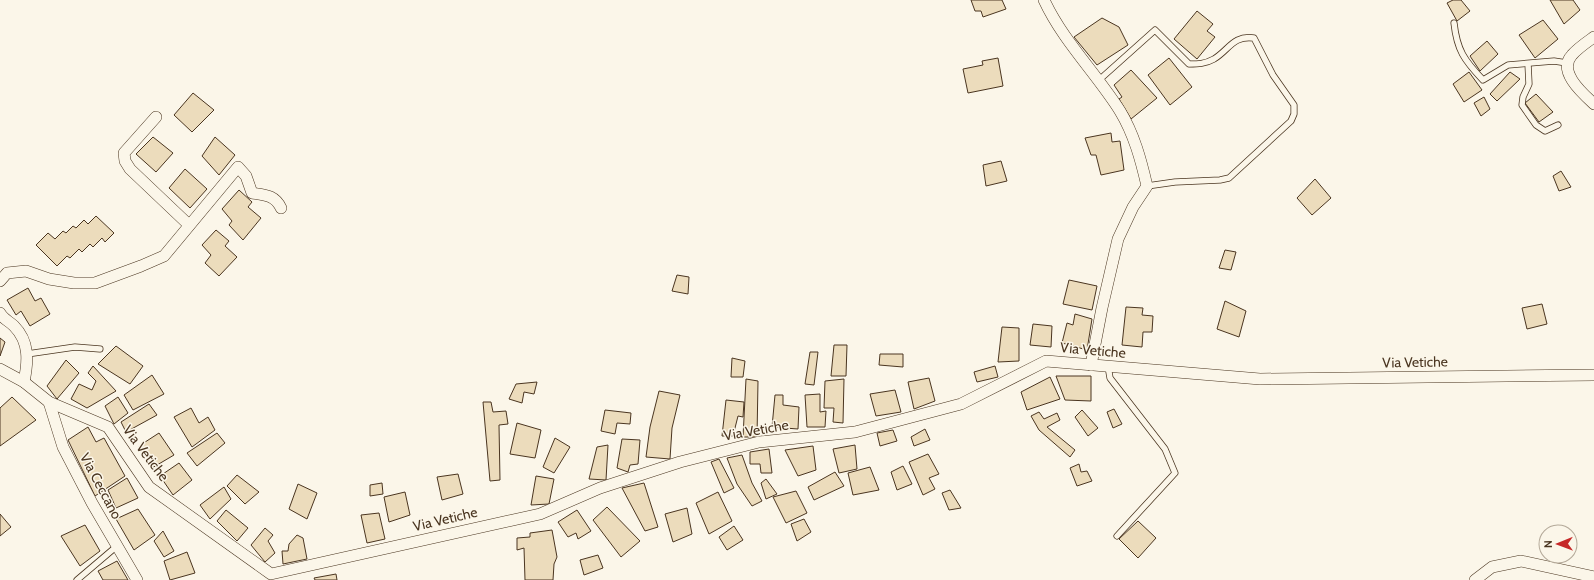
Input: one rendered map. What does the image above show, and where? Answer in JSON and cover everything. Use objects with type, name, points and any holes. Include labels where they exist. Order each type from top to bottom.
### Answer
[{"type":"street","points":[[1044,0],[1064,37],[1120,112],[1134,139],[1147,186],[1133,207],[1118,239],[1091,365]]},
{"type":"street","points":[[1594,36],[1572,55],[1567,63],[1568,73],[1594,104]]},
{"type":"street","points":[[156,117],[124,153],[125,161],[130,169],[189,225]]},
{"type":"street","points":[[0,281],[7,273],[26,271],[49,279],[74,283],[95,283],[164,256],[238,166],[246,176],[252,193],[268,195],[278,200],[281,208]]},
{"type":"street","points":[[0,313],[15,326],[27,347],[27,367],[24,382]]},
{"type":"street","name":"Via Vetiche","points":[[0,369],[24,382],[49,402],[108,427],[149,487],[271,574],[540,514],[600,488],[680,462],[759,442],[855,432],[961,404],[1046,361],[1260,379],[1594,374]]},
{"type":"street","name":"Via Ceccano","points":[[49,402],[63,447],[92,503],[137,580]]},
{"type":"street","points":[[1475,580],[1492,567],[1521,561],[1594,577]]},
{"type":"lane","points":[[1454,23],[1456,39],[1462,55],[1483,80],[1508,65],[1554,61],[1567,63]]},
{"type":"lane","points":[[1098,81],[1155,30],[1189,64],[1202,64],[1214,59],[1238,39],[1246,37],[1254,38],[1273,75],[1294,105],[1294,114],[1291,121],[1229,178],[1220,180],[1175,182],[1147,186]]},
{"type":"lane","points":[[1528,64],[1529,84],[1523,97],[1522,105],[1536,125],[1545,131],[1558,125]]},
{"type":"lane","points":[[27,354],[75,347],[100,349]]},
{"type":"lane","points":[[1108,366],[1110,378],[1165,449],[1174,473],[1117,536]]},
{"type":"lane","points":[[77,580],[117,546]]},
{"type":"building","points":[[971,0],[1002,0],[1006,9],[983,17],[981,11],[975,11]]},
{"type":"building","points":[[1453,0],[1461,0],[1470,11],[1457,21],[1447,3]]},
{"type":"building","points":[[1550,0],[1573,0],[1580,10],[1564,24]]},
{"type":"building","points":[[1197,11],[1213,24],[1207,31],[1215,37],[1197,59],[1174,39]]},
{"type":"building","points":[[1102,18],[1119,27],[1128,45],[1097,65],[1074,37]]},
{"type":"building","points":[[1543,20],[1558,39],[1535,58],[1519,35]]},
{"type":"building","points":[[1487,41],[1498,54],[1480,71],[1470,56]]},
{"type":"building","points":[[998,58],[1003,86],[968,93],[963,69],[983,65],[982,61]]},
{"type":"building","points":[[1169,58],[1192,87],[1170,105],[1148,75]]},
{"type":"building","points":[[1131,70],[1157,98],[1131,119],[1119,99],[1122,97],[1114,85]]},
{"type":"building","points":[[1469,72],[1482,90],[1464,102],[1453,84]]},
{"type":"building","points":[[1510,72],[1520,79],[1497,101],[1490,94]]},
{"type":"building","points":[[193,93],[214,110],[192,132],[174,115]]},
{"type":"building","points":[[1536,94],[1553,112],[1539,122],[1525,103]]},
{"type":"building","points":[[1484,97],[1490,109],[1481,116],[1474,103]]},
{"type":"building","points":[[1111,133],[1112,142],[1120,141],[1124,170],[1101,175],[1096,155],[1091,155],[1085,138]]},
{"type":"building","points":[[153,137],[173,153],[156,172],[136,154]]},
{"type":"building","points":[[215,137],[235,155],[219,175],[202,156]]},
{"type":"building","points":[[1001,161],[1007,181],[986,186],[983,165]]},
{"type":"building","points":[[185,169],[207,189],[190,208],[169,188]]},
{"type":"building","points":[[1561,171],[1571,187],[1559,191],[1553,176]]},
{"type":"building","points":[[1315,179],[1331,198],[1312,215],[1297,198]]},
{"type":"building","points":[[239,190],[252,202],[248,207],[261,218],[243,240],[229,225],[232,221],[222,209]]},
{"type":"building","points":[[96,216],[114,233],[105,242],[102,238],[93,247],[90,244],[82,252],[79,249],[70,258],[67,256],[57,266],[36,245],[48,233],[55,239],[63,231],[66,233],[73,226],[76,228],[84,220],[88,224]]},
{"type":"building","points":[[216,230],[229,241],[225,246],[237,257],[219,276],[205,263],[211,255],[202,245]]},
{"type":"building","points":[[1225,250],[1236,252],[1231,270],[1219,268]]},
{"type":"building","points":[[677,275],[689,277],[688,294],[672,291]]},
{"type":"building","points":[[1069,280],[1097,286],[1092,310],[1063,304]]},
{"type":"building","points":[[28,288],[35,301],[41,298],[50,314],[30,326],[21,311],[16,315],[7,300]]},
{"type":"building","points":[[1225,301],[1246,311],[1239,337],[1217,329]]},
{"type":"building","points":[[1542,304],[1547,324],[1527,329],[1522,308]]},
{"type":"building","points":[[1126,307],[1143,308],[1142,315],[1153,316],[1152,332],[1143,332],[1142,347],[1122,345]]},
{"type":"building","points":[[1075,314],[1092,319],[1087,350],[1062,343],[1067,323],[1073,325]]},
{"type":"building","points":[[1033,324],[1052,326],[1051,347],[1030,345]]},
{"type":"building","points":[[1002,327],[1019,328],[1019,361],[998,362]]},
{"type":"building","points":[[0,338],[5,342],[0,356]]},
{"type":"building","points":[[834,345],[847,345],[846,376],[831,376]]},
{"type":"building","points":[[116,346],[143,366],[130,384],[98,364]]},
{"type":"building","points":[[810,352],[818,352],[814,385],[805,384]]},
{"type":"building","points":[[880,354],[903,354],[903,367],[879,365]]},
{"type":"building","points":[[732,358],[745,361],[743,377],[731,377]]},
{"type":"building","points":[[66,360],[79,373],[57,399],[47,386]]},
{"type":"building","points":[[93,366],[116,391],[87,408],[71,399],[79,384],[92,390],[96,381],[88,373]]},
{"type":"building","points":[[995,366],[998,377],[977,382],[974,372]]},
{"type":"building","points":[[152,375],[164,394],[133,410],[124,395]]},
{"type":"building","points":[[1056,376],[1091,376],[1091,401],[1065,400]]},
{"type":"building","points":[[1050,377],[1060,399],[1027,410],[1021,392]]},
{"type":"building","points":[[929,378],[935,401],[914,409],[908,382]]},
{"type":"building","points":[[746,379],[758,381],[757,437],[743,437]]},
{"type":"building","points":[[844,379],[843,423],[833,422],[834,408],[824,408],[825,381]]},
{"type":"building","points":[[537,382],[534,394],[524,392],[522,403],[509,399],[516,384]]},
{"type":"building","points":[[895,390],[901,412],[876,416],[870,394]]},
{"type":"building","points":[[659,391],[680,395],[672,428],[670,459],[646,457],[650,427]]},
{"type":"building","points":[[820,394],[820,412],[826,411],[825,427],[807,427],[805,395]]},
{"type":"building","points":[[775,395],[783,395],[783,405],[799,407],[798,429],[772,427]]},
{"type":"building","points":[[12,397],[36,420],[0,446],[0,408]]},
{"type":"building","points":[[118,397],[128,413],[114,424],[105,406]]},
{"type":"building","points":[[726,400],[744,402],[743,417],[738,416],[733,436],[722,436]]},
{"type":"building","points":[[483,402],[491,402],[493,412],[506,411],[508,424],[499,425],[500,480],[490,481]]},
{"type":"building","points":[[149,404],[157,415],[126,432],[121,422]]},
{"type":"building","points":[[191,408],[199,423],[208,417],[215,430],[192,447],[174,417]]},
{"type":"building","points":[[1114,409],[1122,424],[1113,428],[1107,412]]},
{"type":"building","points":[[605,410],[631,413],[630,424],[617,423],[615,434],[601,431]]},
{"type":"building","points":[[1082,410],[1098,428],[1088,436],[1075,417]]},
{"type":"building","points":[[1039,412],[1044,419],[1057,413],[1060,420],[1047,427],[1075,450],[1070,457],[1039,430],[1031,416]]},
{"type":"building","points":[[517,423],[541,430],[535,458],[510,454]]},
{"type":"building","points":[[88,427],[96,442],[104,438],[125,476],[95,496],[68,440]]},
{"type":"building","points":[[925,429],[930,440],[914,446],[911,437]]},
{"type":"building","points":[[893,430],[897,441],[880,446],[877,433]]},
{"type":"building","points":[[159,433],[174,455],[152,468],[139,446]]},
{"type":"building","points":[[217,433],[225,443],[197,466],[187,453]]},
{"type":"building","points":[[555,438],[570,447],[554,473],[543,467]]},
{"type":"building","points":[[622,439],[640,440],[638,464],[630,465],[628,472],[617,468]]},
{"type":"building","points":[[608,445],[606,480],[589,479],[597,447]]},
{"type":"building","points":[[855,445],[857,469],[839,473],[833,449]]},
{"type":"building","points":[[813,446],[816,470],[798,476],[785,450]]},
{"type":"building","points":[[769,449],[772,473],[761,473],[760,464],[750,464],[750,452]]},
{"type":"building","points":[[928,454],[939,474],[929,478],[935,489],[923,495],[909,462]]},
{"type":"building","points":[[742,455],[752,483],[762,501],[752,506],[737,484],[727,458]]},
{"type":"building","points":[[719,459],[734,488],[724,493],[711,462]]},
{"type":"building","points":[[179,463],[192,480],[173,495],[160,476]]},
{"type":"building","points":[[1079,464],[1081,472],[1087,471],[1092,481],[1077,486],[1070,468]]},
{"type":"building","points":[[903,466],[912,484],[897,490],[891,472]]},
{"type":"building","points":[[870,467],[879,490],[853,495],[848,473]]},
{"type":"building","points":[[835,472],[844,486],[814,500],[808,487]]},
{"type":"building","points":[[458,474],[463,494],[442,500],[437,477]]},
{"type":"building","points":[[237,475],[259,492],[245,504],[227,486]]},
{"type":"building","points":[[536,476],[554,479],[549,504],[531,505]]},
{"type":"building","points":[[127,478],[138,498],[116,508],[108,490]]},
{"type":"building","points":[[766,479],[777,494],[766,499],[761,483]]},
{"type":"building","points":[[382,483],[383,494],[370,496],[370,485]]},
{"type":"building","points":[[644,483],[658,527],[645,531],[622,488]]},
{"type":"building","points":[[298,484],[317,493],[307,519],[289,509]]},
{"type":"building","points":[[224,487],[231,499],[210,519],[200,505]]},
{"type":"building","points":[[950,490],[961,508],[949,510],[942,493]]},
{"type":"building","points":[[796,491],[807,513],[786,523],[773,497]]},
{"type":"building","points":[[405,492],[410,515],[389,522],[384,497]]},
{"type":"building","points":[[718,492],[732,521],[709,534],[696,503]]},
{"type":"building","points":[[607,507],[640,541],[621,557],[593,520]]},
{"type":"building","points":[[687,508],[692,534],[673,542],[665,514]]},
{"type":"building","points":[[138,509],[155,535],[134,550],[116,519]]},
{"type":"building","points":[[226,510],[248,528],[237,541],[217,521]]},
{"type":"building","points":[[577,510],[591,531],[578,539],[576,533],[568,537],[558,522]]},
{"type":"building","points":[[379,513],[385,539],[367,543],[361,515]]},
{"type":"building","points":[[0,514],[11,527],[0,536]]},
{"type":"building","points":[[804,519],[811,532],[797,541],[791,524]]},
{"type":"building","points":[[1138,521],[1156,538],[1138,558],[1119,539]]},
{"type":"building","points":[[85,525],[100,551],[80,566],[61,536]]},
{"type":"building","points":[[734,526],[743,540],[727,550],[719,537]]},
{"type":"building","points":[[265,528],[273,535],[268,541],[275,553],[265,562],[251,545]]},
{"type":"building","points":[[552,530],[557,557],[554,564],[553,580],[525,580],[524,548],[517,550],[517,538],[530,537],[530,533]]},
{"type":"building","points":[[163,531],[174,551],[164,557],[154,541]]},
{"type":"building","points":[[297,535],[303,538],[307,559],[283,564],[282,551],[288,551],[289,544]]},
{"type":"building","points":[[187,552],[195,573],[170,580],[164,561]]},
{"type":"building","points":[[598,555],[603,568],[584,575],[580,560]]},
{"type":"building","points":[[117,561],[128,580],[103,580],[98,571]]},
{"type":"building","points":[[336,574],[337,580],[315,580],[314,578]]}]
